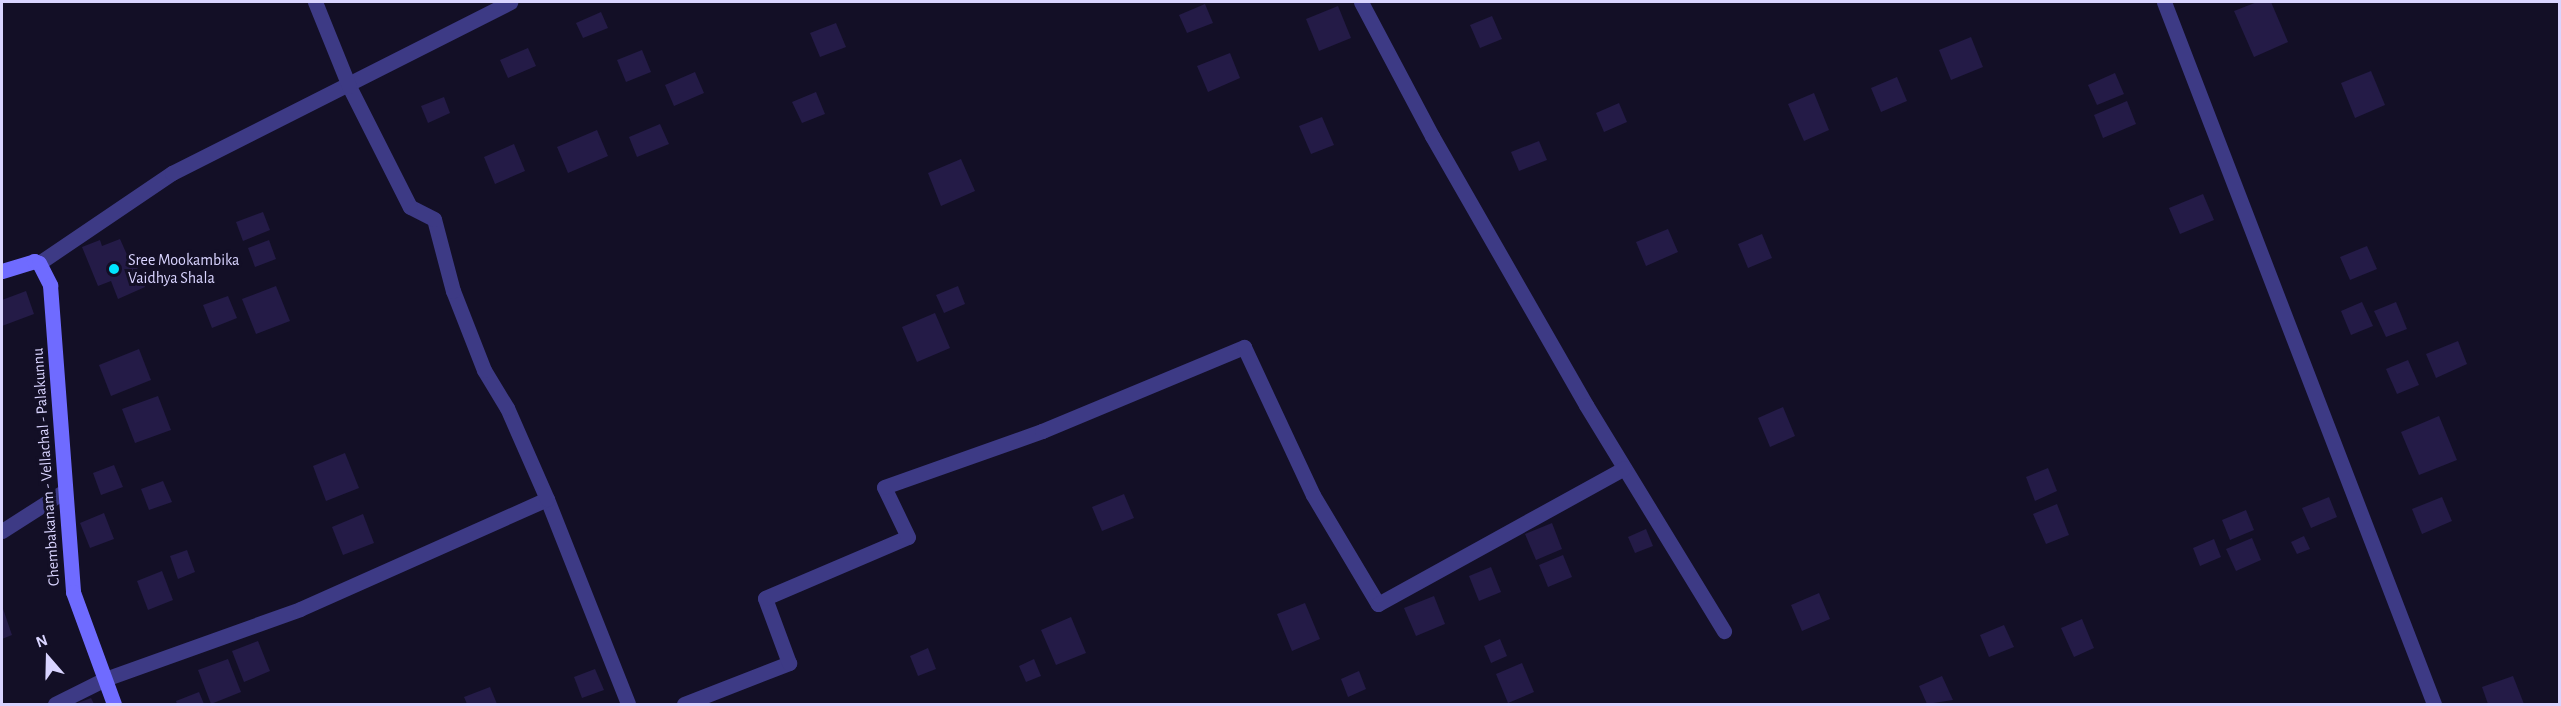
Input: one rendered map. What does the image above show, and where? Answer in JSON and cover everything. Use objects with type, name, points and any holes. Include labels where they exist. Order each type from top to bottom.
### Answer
[{"type":"main road","points":[[2,271],[22,262],[39,263]]},
{"type":"main road","name":"Chembakanam - Vellachal - Palakunnu","points":[[39,263],[50,285],[54,316],[63,492],[73,592],[114,705]]},
{"type":"street","points":[[315,2],[349,86],[410,207],[434,219],[453,291],[484,370],[507,408],[547,500],[628,705]]},
{"type":"street","points":[[39,263],[172,173],[349,86],[510,2]]},
{"type":"street","points":[[1361,2],[1432,136],[1624,468],[1724,631]]},
{"type":"street","points":[[2164,2],[2434,705]]},
{"type":"street","points":[[684,705],[789,663],[765,598],[908,537],[884,487],[1042,431],[1244,347],[1313,495],[1378,604],[1624,468]]},
{"type":"street","points":[[2,531],[63,492]]},
{"type":"street","points":[[55,705],[105,679],[300,609],[547,500]]},
{"type":"building","points":[[2257,2],[2271,2],[2288,42],[2254,57],[2234,11]]},
{"type":"building","points":[[1205,4],[1213,23],[1187,33],[1179,15]]},
{"type":"building","points":[[1338,6],[1351,38],[1319,51],[1306,19]]},
{"type":"building","points":[[601,12],[608,28],[583,38],[576,23]]},
{"type":"building","points":[[1492,16],[1502,39],[1480,48],[1470,25]]},
{"type":"building","points":[[836,23],[846,47],[820,57],[810,33]]},
{"type":"building","points":[[1971,37],[1983,67],[1951,80],[1939,50]]},
{"type":"building","points":[[528,48],[536,66],[508,78],[500,60]]},
{"type":"building","points":[[642,50],[651,72],[626,82],[617,60]]},
{"type":"building","points":[[1230,53],[1240,78],[1208,92],[1197,66]]},
{"type":"building","points":[[2371,71],[2385,105],[2355,118],[2341,83]]},
{"type":"building","points":[[695,72],[704,93],[674,106],[665,85]]},
{"type":"building","points":[[2115,73],[2124,94],[2097,105],[2088,85]]},
{"type":"building","points":[[1897,77],[1907,101],[1881,112],[1871,88]]},
{"type":"building","points":[[816,92],[825,114],[802,123],[792,102]]},
{"type":"building","points":[[1814,93],[1829,130],[1804,141],[1788,104]]},
{"type":"building","points":[[444,97],[450,113],[428,123],[421,106]]},
{"type":"building","points":[[2127,101],[2136,124],[2103,138],[2094,115]]},
{"type":"building","points":[[1619,103],[1627,122],[1604,132],[1596,113]]},
{"type":"building","points":[[1322,117],[1334,145],[1311,154],[1299,126]]},
{"type":"building","points":[[660,124],[669,144],[637,157],[629,137]]},
{"type":"building","points":[[597,130],[608,156],[568,173],[557,147]]},
{"type":"building","points":[[1539,141],[1547,160],[1519,171],[1511,152]]},
{"type":"building","points":[[514,144],[525,171],[495,184],[484,157]]},
{"type":"building","points":[[961,159],[975,191],[941,206],[928,173]]},
{"type":"building","points":[[2203,194],[2214,220],[2180,234],[2169,208]]},
{"type":"building","points":[[263,212],[270,230],[243,241],[236,222]]},
{"type":"building","points":[[1668,229],[1678,252],[1646,266],[1636,242]]},
{"type":"building","points":[[1762,234],[1772,258],[1748,268],[1738,244]]},
{"type":"building","name":"Sree Mookambika Vaidhya Shala","points":[[120,239],[128,257],[132,255],[145,287],[118,299],[111,281],[98,286],[82,247],[100,240],[102,246]]},
{"type":"building","points":[[269,240],[276,259],[255,267],[248,248]]},
{"type":"building","points":[[2367,246],[2377,269],[2350,280],[2340,257]]},
{"type":"building","points":[[276,286],[290,321],[256,334],[242,299]]},
{"type":"building","points":[[958,286],[965,304],[944,313],[936,295]]},
{"type":"building","points":[[26,291],[34,314],[2,326],[2,300]]},
{"type":"building","points":[[228,296],[237,318],[212,328],[203,305]]},
{"type":"building","points":[[2362,302],[2373,326],[2351,335],[2341,311]]},
{"type":"building","points":[[2396,302],[2407,329],[2386,337],[2374,311]]},
{"type":"building","points":[[935,313],[950,348],[917,362],[902,327]]},
{"type":"building","points":[[2458,341],[2467,364],[2436,378],[2426,354]]},
{"type":"building","points":[[139,349],[151,380],[111,396],[99,365]]},
{"type":"building","points":[[2408,360],[2419,385],[2397,394],[2386,369]]},
{"type":"building","points":[[158,396],[171,430],[135,443],[122,409]]},
{"type":"building","points":[[1783,407],[1795,436],[1770,447],[1758,418]]},
{"type":"building","points":[[2439,416],[2457,460],[2419,475],[2401,432]]},
{"type":"building","points":[[345,453],[359,488],[326,501],[313,466]]},
{"type":"building","points":[[114,465],[123,487],[101,495],[93,473]]},
{"type":"building","points":[[2048,468],[2057,491],[2035,501],[2026,477]]},
{"type":"building","points":[[163,481],[172,502],[149,510],[141,489]]},
{"type":"building","points":[[1124,494],[1134,518],[1102,531],[1092,507]]},
{"type":"building","points":[[2329,497],[2337,517],[2311,528],[2302,508]]},
{"type":"building","points":[[2442,497],[2452,521],[2422,534],[2412,509]]},
{"type":"building","points":[[2057,504],[2069,535],[2046,544],[2033,514]]},
{"type":"building","points":[[2246,510],[2254,530],[2230,540],[2222,520]]},
{"type":"building","points":[[104,513],[114,539],[90,548],[80,523]]},
{"type":"building","points":[[363,514],[374,543],[343,555],[332,527]]},
{"type":"building","points":[[1552,523],[1562,549],[1536,560],[1525,534]]},
{"type":"building","points":[[1646,529],[1653,546],[1635,553],[1628,537]]},
{"type":"building","points":[[2304,536],[2310,549],[2297,554],[2291,542]]},
{"type":"building","points":[[2252,538],[2261,560],[2236,571],[2226,549]]},
{"type":"building","points":[[2214,539],[2221,557],[2200,566],[2193,548]]},
{"type":"building","points":[[187,550],[195,572],[178,579],[170,556]]},
{"type":"building","points":[[1563,555],[1572,577],[1548,587],[1539,565]]},
{"type":"building","points":[[1491,567],[1501,592],[1479,601],[1469,576]]},
{"type":"building","points":[[162,571],[173,600],[148,610],[137,581]]},
{"type":"building","points":[[1819,593],[1830,619],[1802,631],[1791,605]]},
{"type":"building","points":[[1434,596],[1445,624],[1416,636],[1404,608]]},
{"type":"building","points":[[1305,603],[1320,639],[1292,651],[1277,614]]},
{"type":"building","points":[[2,606],[12,635],[2,639]]},
{"type":"building","points":[[1071,617],[1086,653],[1056,665],[1041,630]]},
{"type":"building","points":[[2082,619],[2094,648],[2074,657],[2061,628]]},
{"type":"building","points":[[2004,625],[2014,647],[1989,657],[1980,635]]},
{"type":"building","points":[[1500,639],[1507,656],[1491,663],[1484,646]]},
{"type":"building","points":[[258,641],[270,671],[244,682],[232,651]]},
{"type":"building","points":[[928,648],[936,669],[918,676],[910,656]]},
{"type":"building","points":[[228,659],[241,692],[211,704],[198,670]]},
{"type":"building","points":[[1034,659],[1041,676],[1026,682],[1019,666]]},
{"type":"building","points":[[1522,663],[1534,692],[1508,703],[1496,674]]},
{"type":"building","points":[[595,669],[604,690],[582,698],[574,677]]},
{"type":"building","points":[[1359,671],[1366,689],[1348,697],[1341,679]]},
{"type":"building","points":[[1942,676],[1953,700],[1927,704],[1919,686]]},
{"type":"building","points":[[2513,676],[2524,704],[2488,704],[2482,687]]},
{"type":"building","points":[[490,687],[497,704],[467,704],[464,697]]},
{"type":"building","points":[[199,692],[204,704],[177,704],[176,701]]},
{"type":"building","points":[[91,698],[94,704],[75,704]]},
{"type":"place","name":"Sree Mookambika Vaidhya Shala","points":[[114,269]]}]
